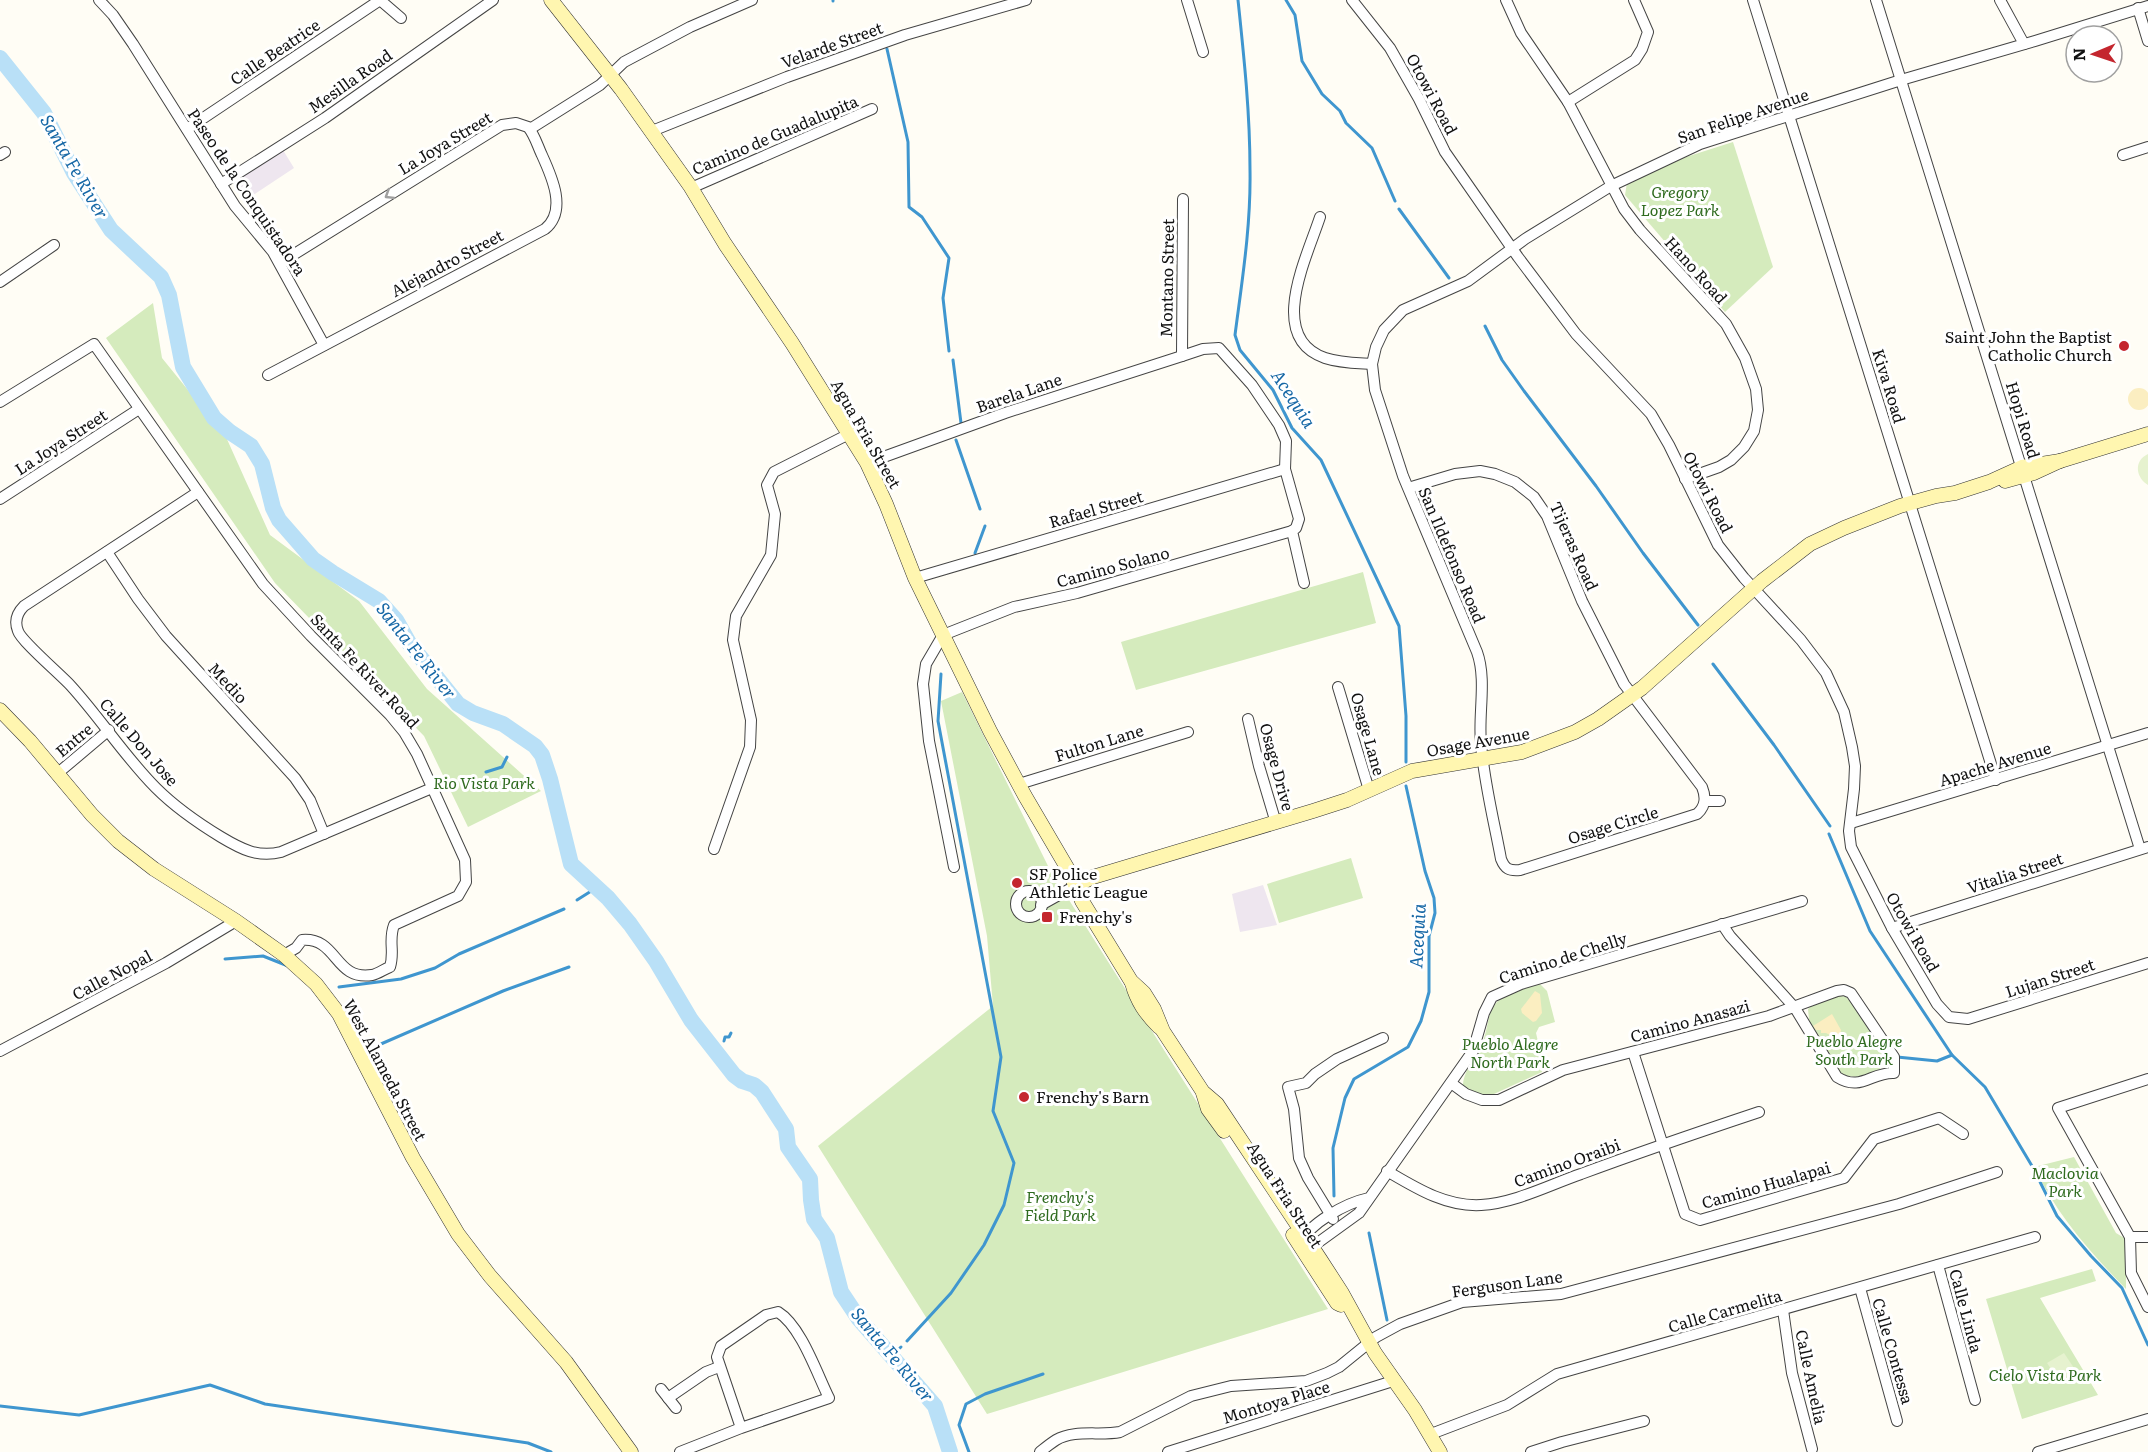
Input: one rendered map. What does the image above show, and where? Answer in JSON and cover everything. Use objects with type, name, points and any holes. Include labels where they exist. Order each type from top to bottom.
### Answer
[{"type":"street","name":"Paseo de la Conquistadora","points":[[99,0],[124,31],[235,206],[272,249],[324,345]]},
{"type":"street","name":"Calle Beatrice","points":[[187,129],[380,0],[401,18]]},
{"type":"street","name":"Mesilla Road","points":[[221,184],[324,118],[493,0]]},
{"type":"street","name":"Agua Fria Street","points":[[551,0],[652,130],[867,463],[915,578],[990,731],[1069,871],[1082,901],[1131,981],[1136,999],[1146,1014],[1163,1031],[1203,1092],[1208,1109],[1305,1242],[1337,1303],[1348,1308],[1431,1434],[1440,1452]]},
{"type":"street","points":[[530,129],[585,95],[624,62],[680,32],[752,0]]},
{"type":"street","name":"Velarde Street","points":[[652,130],[787,77],[905,35],[1026,0]]},
{"type":"street","points":[[1187,0],[1203,52]]},
{"type":"street","name":"Otowi Road","points":[[1352,0],[1390,48],[1445,152],[1512,249],[1576,334],[1651,414],[1669,445],[1718,545],[1816,658],[1838,697],[1850,735],[1855,766],[1851,847],[1892,928],[1937,1004],[1950,1017],[1961,1018]]},
{"type":"street","name":"Hano Road","points":[[1506,0],[1521,33],[1568,102],[1611,186],[1635,224],[1726,324],[1745,358],[1756,389],[1758,410],[1754,430],[1744,447],[1731,460],[1719,467],[1684,479]]},
{"type":"street","points":[[1568,102],[1635,60],[1639,54],[1648,32],[1634,0]]},
{"type":"street","name":"Kiva Road","points":[[1753,0],[1996,780]]},
{"type":"street","name":"Hopi Road","points":[[1876,0],[2108,746],[2144,848]]},
{"type":"street","points":[[2000,0],[2025,44]]},
{"type":"street","points":[[2143,7],[2148,41]]},
{"type":"street","name":"San Felipe Avenue","points":[[1372,364],[1379,339],[1396,316],[1411,305],[1468,281],[1512,249],[1611,186],[1700,144],[2143,7]]},
{"type":"street","name":"Camino de Guadalupita","points":[[691,188],[872,110]]},
{"type":"street","name":"La Joya Street","points":[[280,263],[494,129],[516,123],[530,129]]},
{"type":"street","name":"Alejandro Street","points":[[268,375],[540,232],[549,225],[556,210],[554,183],[530,129]]},
{"type":"street","points":[[2123,155],[2148,147]]},
{"type":"street","name":"Montano Street","points":[[1183,199],[1182,356],[1213,347],[1219,348],[1233,362],[1279,425],[1286,441],[1285,469]]},
{"type":"street","points":[[1320,217],[1294,297],[1293,313],[1296,329],[1303,342],[1320,356],[1333,360],[1372,364]]},
{"type":"street","points":[[0,282],[54,245]]},
{"type":"street","name":"Santa Fe River Road","points":[[0,402],[94,344],[263,584],[397,723],[413,747],[465,860],[466,882],[458,896],[394,925],[390,936],[393,957],[390,967],[372,975],[356,974],[344,969],[325,945],[313,939],[302,940],[296,948],[284,955]]},
{"type":"street","name":"Barela Lane","points":[[867,463],[1015,410],[1182,356]]},
{"type":"street","name":"San Ildefonso Road","points":[[1372,364],[1377,398],[1408,488],[1479,658],[1481,746],[1484,760]]},
{"type":"street","name":"La Joya Street","points":[[0,499],[139,409]]},
{"type":"street","points":[[714,849],[750,747],[751,720],[737,666],[733,640],[736,616],[771,555],[775,514],[767,484],[774,472],[849,434]]},
{"type":"street","name":"Osage Avenue","points":[[1075,886],[1093,877],[1276,824],[1347,800],[1412,771],[1522,752],[1563,738],[1598,719],[1633,695],[1754,588],[1810,544],[1868,520],[1876,520],[1911,507],[1950,497],[1955,493],[2023,472],[2050,461],[2060,461],[2148,434]]},
{"type":"street","points":[[1285,469],[1299,519],[1296,528],[1292,531],[1304,583]]},
{"type":"street","name":"Rafael Street","points":[[915,578],[1285,469]]},
{"type":"street","name":"Tijeras Road","points":[[1408,488],[1455,474],[1480,471],[1508,479],[1528,490],[1539,502],[1547,516],[1588,614],[1624,684],[1633,695]]},
{"type":"street","name":"Calle Don Jose","points":[[198,492],[24,606],[11,620],[21,637],[62,677],[109,730],[147,778],[165,796],[205,827],[241,848],[261,854],[275,853],[432,788]]},
{"type":"street","name":"Camino Solano","points":[[943,634],[1014,607],[1077,593],[1292,531]]},
{"type":"street","name":"Medio","points":[[107,552],[166,636],[295,778],[310,800],[324,834]]},
{"type":"street","points":[[943,634],[926,664],[922,684],[929,741],[954,867]]},
{"type":"street","name":"Osage Lane","points":[[1338,687],[1369,790]]},
{"type":"street","points":[[1633,695],[1702,787],[1705,801],[1720,801]]},
{"type":"street","name":"West Alameda Street","points":[[0,710],[30,741],[92,815],[126,848],[154,869],[236,921],[303,970],[334,1007],[413,1158],[458,1234],[490,1276],[567,1362],[631,1452]]},
{"type":"street","name":"Osage Drive","points":[[1248,719],[1276,824]]},
{"type":"street","name":"Entre","points":[[58,773],[109,730]]},
{"type":"street","name":"Fulton Lane","points":[[1019,783],[1188,732]]},
{"type":"street","name":"Apache Avenue","points":[[1851,823],[2148,733]]},
{"type":"street","name":"Osage Circle","points":[[1484,760],[1501,859],[1505,868],[1509,870],[1520,870],[1693,816],[1701,810],[1705,801]]},
{"type":"street","name":"Vitalia Street","points":[[1892,928],[2144,848]]},
{"type":"street","points":[[1041,905],[1075,886]]},
{"type":"street","name":"Camino de Chelly","points":[[1305,1242],[1338,1227],[1359,1213],[1473,1050],[1484,1013],[1492,997],[1521,984],[1802,901]]},
{"type":"street","name":"Calle Nopal","points":[[0,1051],[166,963],[236,921]]},
{"type":"street","points":[[1722,924],[1730,936],[1795,1008]]},
{"type":"street","name":"Lujan Street","points":[[1961,1018],[1968,1019],[2148,963]]},
{"type":"street","name":"Camino Anasazi","points":[[1451,1083],[1482,1101],[1499,1100],[1563,1070],[1795,1008],[1844,990],[1851,993],[1894,1057],[1894,1073],[1853,1084],[1837,1077],[1795,1008]]},
{"type":"street","points":[[1338,1227],[1308,1178],[1299,1158],[1294,1109],[1288,1087],[1306,1083],[1337,1059],[1383,1038]]},
{"type":"street","name":"Camino Hualapai","points":[[1633,1052],[1685,1214],[1700,1220],[1844,1178],[1874,1139],[1939,1118],[1963,1134]]},
{"type":"street","points":[[2148,1079],[2058,1108],[2130,1237],[2131,1273],[2148,1307]]},
{"type":"street","name":"Camino Oraibi","points":[[1388,1171],[1434,1197],[1452,1203],[1480,1205],[1510,1199],[1759,1112]]},
{"type":"street","name":"Ferguson Lane","points":[[1040,1452],[1058,1438],[1077,1434],[1120,1432],[1191,1396],[1231,1386],[1306,1381],[1339,1367],[1369,1343],[1401,1324],[1462,1302],[1560,1294],[1899,1204],[1997,1172]]},
{"type":"street","points":[[1305,1242],[1330,1215],[1354,1201],[1369,1198]]},
{"type":"street","name":"Calle Carmelita","points":[[1431,1434],[1507,1405],[1557,1374],[2035,1237]]},
{"type":"street","points":[[2130,1237],[2148,1237]]},
{"type":"street","name":"Calle Linda","points":[[1938,1265],[1975,1400]]},
{"type":"street","name":"Calle Contessa","points":[[1860,1288],[1897,1421]]},
{"type":"street","name":"Calle Amelia","points":[[1783,1310],[1792,1372],[1812,1449]]},
{"type":"street","points":[[680,1452],[829,1398],[788,1318],[778,1312],[766,1315],[721,1346],[717,1357],[741,1428]]},
{"type":"street","points":[[668,1398],[706,1372],[719,1367]]},
{"type":"street","name":"Montoya Place","points":[[1168,1452],[1394,1381]]},
{"type":"street","points":[[661,1389],[676,1408]]},
{"type":"street","points":[[2038,1452],[2148,1419]]},
{"type":"street","points":[[1531,1452],[1644,1421]]},
{"type":"shaded area","points":[[283,150],[294,168],[244,201],[234,182]]},
{"type":"shaded area","points":[[1263,885],[1277,925],[1240,932],[1232,894]]},
{"type":"green space","name":"Gregory Lopez Park","points":[[1733,142],[1773,267],[1725,312],[1625,195],[1627,183],[1686,157]]},
{"type":"green space","name":"Rio Vista Park","points":[[153,303],[162,358],[226,437],[270,535],[359,601],[427,689],[541,791],[468,827],[424,736],[275,583],[106,338]]},
{"type":"green space","points":[[2148,454],[2148,485],[2139,474],[2138,465]]},
{"type":"green space","points":[[1363,572],[1376,623],[1136,690],[1121,642]]},
{"type":"green space","name":"Frenchy's Field Park","points":[[962,692],[1050,870],[1328,1309],[987,1414],[818,1146],[993,1006],[987,936],[941,701]]},
{"type":"green space","points":[[1351,858],[1363,898],[1279,923],[1267,884]]},
{"type":"green space","name":"Pueblo Alegre North Park","points":[[1539,983],[1547,991],[1555,1022],[1539,1027],[1536,1033],[1543,1063],[1542,1072],[1494,1094],[1477,1094],[1463,1085],[1466,1073],[1482,1044],[1493,1007],[1500,999],[1511,993]]},
{"type":"green space","name":"Pueblo Alegre South Park","points":[[1839,995],[1851,1002],[1884,1050],[1884,1063],[1868,1075],[1855,1077],[1838,1071],[1809,1020],[1808,1009],[1812,1005]]},
{"type":"green space","name":"Maclovia Park","points":[[2074,1157],[2116,1233],[2126,1239],[2126,1289],[2099,1261],[2063,1217],[2034,1167]]},
{"type":"green space","name":"Cielo Vista Park","points":[[2092,1269],[2096,1281],[2040,1298],[2098,1395],[2022,1419],[1986,1299]]},
{"type":"green space","points":[[2064,1353],[2076,1371],[2059,1381],[2047,1363]]},
{"type":"sand","points":[[2139,388],[2147,391],[2150,399],[2147,407],[2139,410],[2131,407],[2128,399],[2131,391]]},
{"type":"sand","points":[[1535,991],[1540,994],[1542,1013],[1533,1022],[1522,1013],[1521,1009]]},
{"type":"sand","points":[[1832,1014],[1841,1030],[1840,1036],[1836,1038],[1821,1033],[1821,1030],[1816,1030],[1813,1026]]},
{"type":"waterway","name":"Acequia","points":[[1238,0],[1248,106],[1250,191],[1246,253],[1235,335],[1240,350],[1273,390],[1292,428],[1321,460],[1399,626],[1406,716],[1406,762]]},
{"type":"waterway","points":[[1286,0],[1295,15],[1302,61],[1322,94],[1340,111],[1346,123],[1372,148],[1395,201]]},
{"type":"waterway","points":[[887,49],[908,142],[909,207],[922,217],[949,258],[943,298],[949,351]]},
{"type":"waterway","name":"Santa Fe River","points":[[0,58],[44,113],[74,173],[111,230],[161,277],[169,295],[183,367],[214,418],[251,446],[262,464],[273,508],[279,520],[313,559],[379,601],[396,620],[409,643],[458,704],[473,713],[503,724],[535,746],[542,755],[571,864],[608,898],[630,924],[656,961],[691,1020],[734,1075],[754,1085],[762,1092],[786,1129],[788,1147],[810,1179],[814,1219],[827,1238],[841,1292],[859,1319],[935,1406],[950,1452]]},
{"type":"waterway","points":[[1399,209],[1449,278]]},
{"type":"waterway","points":[[1485,326],[1502,360],[1524,391],[1698,625]]},
{"type":"waterway","points":[[953,360],[961,423]]},
{"type":"waterway","points":[[956,440],[980,509]]},
{"type":"waterway","points":[[975,553],[985,526]]},
{"type":"waterway","points":[[1713,664],[1774,745],[1830,826]]},
{"type":"waterway","points":[[907,1341],[951,1293],[984,1245],[1004,1205],[1014,1163],[993,1111],[1001,1057],[938,721],[941,674]]},
{"type":"waterway","points":[[486,772],[502,767],[507,757]]},
{"type":"waterway","name":"Acequia","points":[[1334,1196],[1333,1148],[1345,1098],[1354,1079],[1408,1047],[1421,1021],[1429,992],[1429,936],[1435,913],[1434,898],[1425,871],[1406,786]]},
{"type":"waterway","points":[[1829,834],[1870,931],[1952,1055],[1985,1087],[2032,1166],[2057,1216],[2122,1288],[2148,1345]]},
{"type":"waterway","points":[[577,900],[596,888]]},
{"type":"waterway","points":[[339,987],[401,979],[435,968],[459,954],[564,909]]},
{"type":"waterway","points":[[225,959],[263,956],[288,966]]},
{"type":"waterway","points":[[365,1045],[374,1047],[503,991],[569,967]]},
{"type":"waterway","points":[[724,1041],[725,1037],[729,1037],[731,1033]]},
{"type":"waterway","points":[[1897,1057],[1937,1061],[1952,1055]]},
{"type":"waterway","points":[[1369,1233],[1387,1320]]},
{"type":"waterway","points":[[891,1356],[901,1347]]},
{"type":"waterway","name":"Acequia","points":[[969,1452],[959,1425],[966,1404],[985,1394],[1043,1374]]},
{"type":"waterway","points":[[0,1406],[79,1415],[210,1385],[265,1404],[528,1443],[551,1452]]},
{"type":"place","name":"Saint John the Baptist Catholic Church","points":[[2124,346]]},
{"type":"place","name":"SF Police Athletic League","points":[[1017,883]]},
{"type":"place","name":"Frenchy's","points":[[1047,917]]},
{"type":"place","name":"Frenchy's Barn","points":[[1024,1097]]}]
